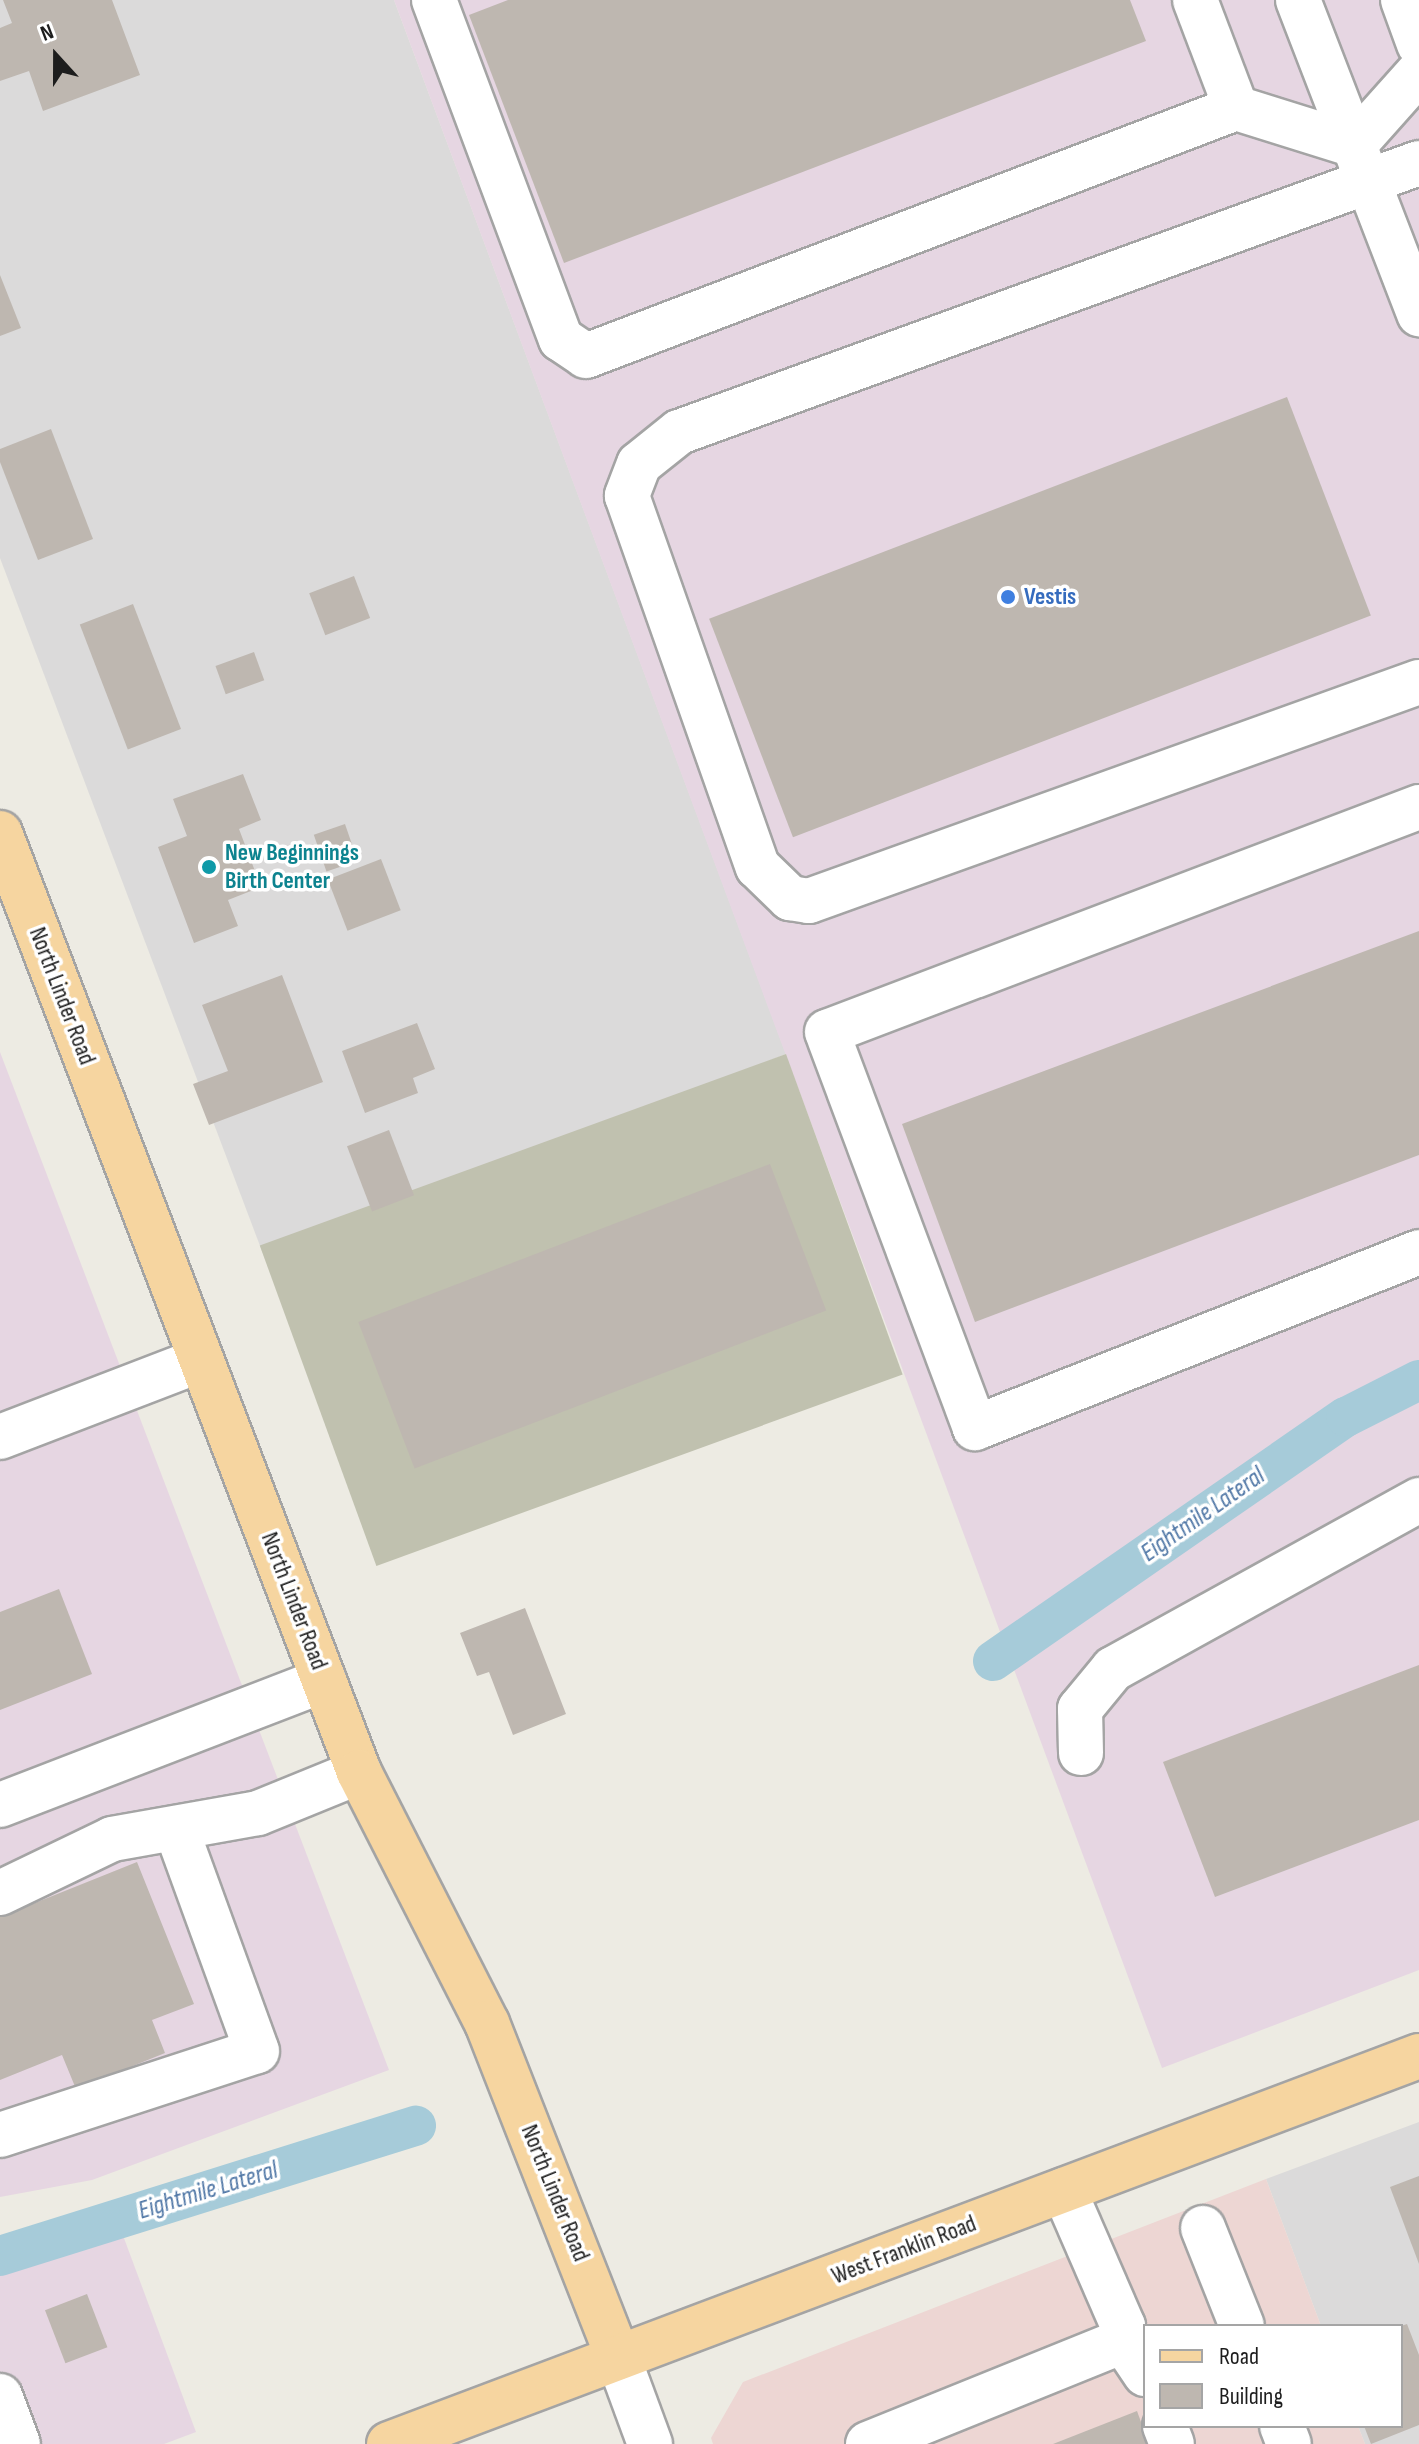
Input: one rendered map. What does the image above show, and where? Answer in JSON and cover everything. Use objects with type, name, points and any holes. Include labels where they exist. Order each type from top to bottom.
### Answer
[{"type":"main road","name":"North Linder Road","points":[[0,833],[359,1772],[487,2023],[618,2357]]},
{"type":"main road","name":"West Franklin Road","points":[[389,2444],[1419,2056]]},
{"type":"street","points":[[434,0],[561,339],[586,356],[1236,108],[1361,162],[1419,163]]},
{"type":"street","points":[[1195,0],[1236,108]]},
{"type":"street","points":[[1298,0],[1419,314]]},
{"type":"street","points":[[1403,0],[1419,44]]},
{"type":"street","points":[[1419,72],[1361,162],[679,432],[639,464],[627,496],[758,867],[790,898],[809,901],[1419,682]]},
{"type":"street","points":[[1419,807],[827,1032],[975,1428],[1419,1252]]},
{"type":"street","points":[[0,1437],[201,1360]]},
{"type":"street","points":[[1081,1753],[1080,1709],[1113,1669],[1419,1500]]},
{"type":"street","points":[[0,1805],[324,1680]]},
{"type":"street","points":[[0,1893],[112,1839],[258,1813],[359,1772]]},
{"type":"street","points":[[0,2135],[257,2051],[176,1828]]},
{"type":"street","points":[[868,2444],[1134,2358],[1064,2190]]},
{"type":"street","points":[[1203,2228],[1241,2324]]},
{"type":"street","points":[[618,2357],[650,2444]]},
{"type":"street","points":[[0,2396],[18,2444]]},
{"type":"shaded area","points":[[0,0],[394,0],[786,1054],[265,1259],[0,558]]},
{"type":"shaded area","points":[[394,0],[1419,0],[1419,1970],[1162,2068]]},
{"type":"shaded area","points":[[0,1052],[389,2070],[92,2180],[0,2197]]},
{"type":"shaded area","points":[[786,1054],[903,1374],[376,1566],[260,1246]]},
{"type":"shaded area","points":[[1419,2122],[1419,2444],[1365,2444],[1359,2428],[1403,2428],[1403,2324],[1320,2324],[1266,2179]]},
{"type":"shaded area","points":[[1266,2179],[1320,2324],[1143,2324],[1143,2428],[1359,2428],[1365,2444],[713,2444],[711,2438],[743,2382]]},
{"type":"shaded area","points":[[118,2222],[196,2432],[164,2444],[0,2444],[0,2249]]},
{"type":"building","points":[[3,0],[112,0],[140,75],[43,111],[29,71],[0,81],[0,28],[12,23]]},
{"type":"building","points":[[508,0],[1130,0],[1146,41],[564,263],[469,15]]},
{"type":"building","points":[[0,275],[21,328],[0,336]]},
{"type":"building","points":[[1287,397],[1371,615],[793,837],[709,619]]},
{"type":"building","points":[[51,429],[93,539],[38,560],[0,462],[0,449]]},
{"type":"building","points":[[354,576],[370,618],[325,635],[309,593]]},
{"type":"building","points":[[133,604],[181,729],[128,750],[80,624]]},
{"type":"building","points":[[254,652],[264,680],[226,694],[215,666]]},
{"type":"building","name":"New Beginnings Birth Center","points":[[243,774],[261,820],[239,829],[261,887],[228,900],[238,926],[194,943],[158,847],[187,836],[173,799]]},
{"type":"building","points":[[345,824],[358,861],[326,872],[314,835]]},
{"type":"building","points":[[381,859],[401,910],[347,931],[328,879]]},
{"type":"building","points":[[1419,931],[1419,1155],[975,1322],[902,1124]]},
{"type":"building","points":[[282,975],[323,1082],[209,1125],[193,1084],[228,1071],[202,1005]]},
{"type":"building","points":[[417,1023],[435,1069],[413,1078],[418,1093],[365,1113],[342,1051]]},
{"type":"building","points":[[389,1130],[414,1195],[372,1211],[347,1146]]},
{"type":"building","points":[[770,1164],[826,1311],[415,1469],[358,1322]]},
{"type":"building","points":[[59,1589],[92,1674],[0,1710],[0,1612]]},
{"type":"building","points":[[525,1608],[566,1714],[513,1735],[489,1672],[477,1676],[460,1633]]},
{"type":"building","points":[[1419,1665],[1419,1820],[1215,1897],[1163,1762]]},
{"type":"building","points":[[137,1862],[194,2004],[152,2020],[165,2053],[76,2089],[62,2055],[0,2080],[0,1917]]},
{"type":"building","points":[[1419,2176],[1419,2264],[1390,2187]]},
{"type":"building","points":[[87,2294],[107,2347],[65,2363],[45,2310]]},
{"type":"building","points":[[1407,2324],[1419,2355],[1419,2425],[1371,2444],[1365,2428],[1403,2428],[1403,2325]]},
{"type":"building","points":[[1137,2411],[1149,2444],[1053,2444]]},
{"type":"waterway","name":"Eightmile Lateral","points":[[993,1661],[1346,1417],[1419,1380]]},
{"type":"waterway","name":"Eightmile Lateral","points":[[0,2256],[416,2126]]},
{"type":"place","name":"Vestis","points":[[1008,597]]},
{"type":"place","name":"New Beginnings Birth Center","points":[[209,867]]}]
